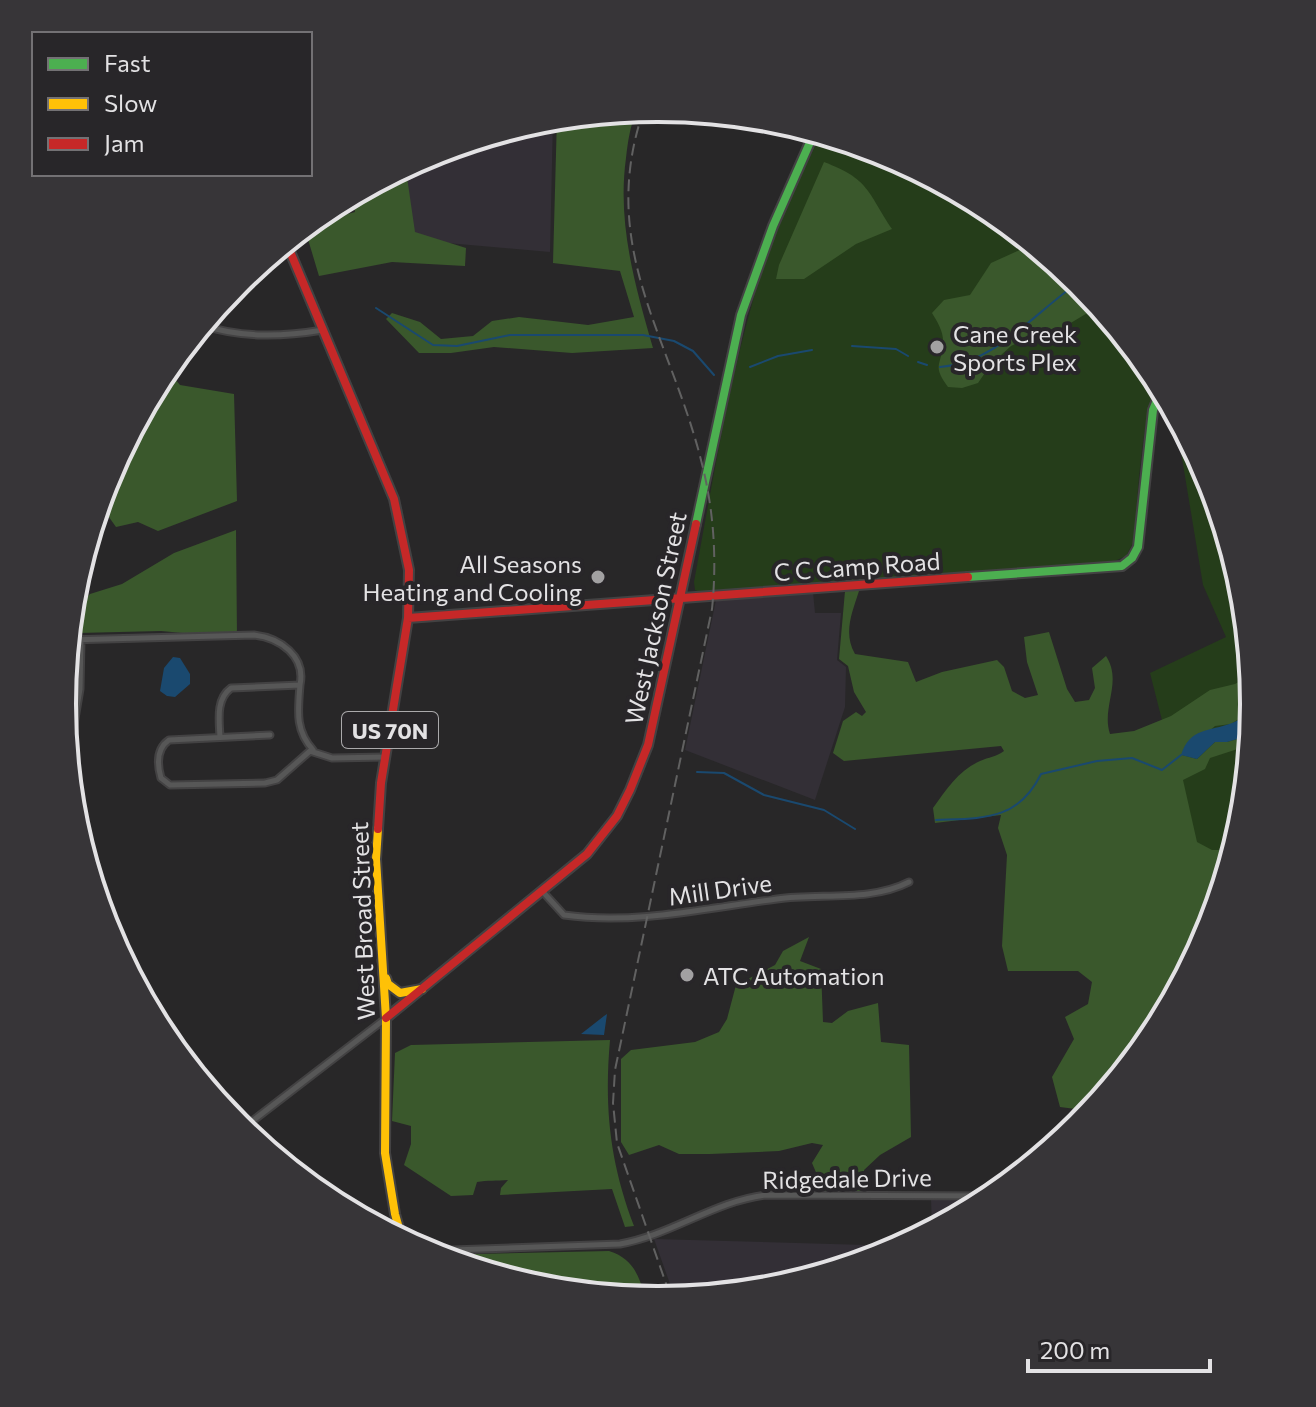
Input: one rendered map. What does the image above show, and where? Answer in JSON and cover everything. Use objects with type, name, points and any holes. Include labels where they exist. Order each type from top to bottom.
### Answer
[{"type":"street","name":"West Jackson Street","points":[[386,1018],[587,854],[613,824],[632,791],[648,745],[741,315],[773,226],[810,141]]},
{"type":"street","name":"West Broad Street","points":[[291,253],[394,499],[409,570],[408,618],[377,816],[376,859],[386,1018],[385,1153],[398,1223]]},
{"type":"street","points":[[213,328],[241,335],[264,336],[324,330]]},
{"type":"street","name":"C C Camp Road","points":[[408,618],[1122,566],[1132,558],[1138,547],[1156,403]]},
{"type":"street","points":[[76,711],[81,639],[268,637],[277,640],[300,666],[298,726],[313,751]]},
{"type":"street","points":[[220,737],[221,701],[224,693],[231,688],[300,685]]},
{"type":"street","points":[[270,735],[176,738],[163,744],[158,762],[161,778],[170,785],[272,782],[306,752],[313,751],[332,758],[385,757]]},
{"type":"street","name":"Mill Drive","points":[[543,892],[564,915],[646,917],[778,899],[890,892],[909,882]]},
{"type":"street","points":[[383,971],[388,984],[400,993],[422,989]]},
{"type":"street","points":[[252,1121],[386,1018]]},
{"type":"street","name":"Ridgedale Drive","points":[[458,1250],[620,1244],[649,1237],[739,1201],[766,1195],[967,1196]]},
{"type":"shaded area","points":[[553,131],[550,252],[402,239],[403,181],[471,152]]},
{"type":"shaded area","points":[[813,592],[815,613],[841,613],[837,660],[846,667],[845,707],[815,800],[685,750],[716,600]]},
{"type":"shaded area","points":[[931,1198],[963,1199],[949,1208],[932,1217]]},
{"type":"shaded area","points":[[654,1239],[870,1245],[809,1266],[772,1274],[734,1281],[670,1285]]},
{"type":"green space","points":[[633,123],[624,183],[626,231],[634,278],[653,348],[572,353],[494,347],[451,353],[419,353],[386,319],[392,313],[420,322],[441,339],[473,336],[492,321],[519,317],[588,325],[634,317],[620,271],[553,263],[557,131]]},
{"type":"green space","name":"Cane Creek Sports Plex","points":[[816,143],[881,166],[949,199],[1012,242],[1070,292],[1120,349],[1152,397],[1141,458],[1134,541],[1126,556],[1110,563],[702,593],[695,590],[724,420],[742,340],[777,229]]},
{"type":"green space","points":[[824,162],[859,181],[892,229],[856,244],[804,279],[776,279],[779,265]]},
{"type":"green space","points":[[407,179],[415,232],[466,248],[465,266],[392,262],[319,276],[308,239],[342,216],[355,212],[354,208],[367,199]]},
{"type":"green space","points":[[1021,249],[1089,312],[1064,327],[1037,333],[1011,346],[991,364],[978,383],[962,388],[948,387],[939,370],[943,336],[932,313],[944,300],[970,295],[991,263]]},
{"type":"green space","points":[[175,379],[180,385],[234,394],[237,501],[158,531],[138,522],[116,527],[107,515],[120,481],[154,412]]},
{"type":"green space","points":[[1180,446],[1196,481],[1220,553],[1229,590],[1239,665],[1239,742],[1229,817],[1220,852],[1194,846],[1150,673],[1226,637],[1203,585]]},
{"type":"green space","points":[[236,530],[237,638],[161,631],[80,633],[86,599],[90,594],[122,584],[174,553]]},
{"type":"green space","points":[[845,591],[859,591],[849,631],[855,654],[908,662],[916,682],[942,672],[997,660],[1004,667],[1012,691],[1025,698],[1038,695],[1027,662],[1024,637],[1049,632],[1067,689],[1075,702],[1089,700],[1095,688],[1092,668],[1106,656],[1113,675],[1108,714],[1110,734],[1134,731],[1171,716],[1210,690],[1239,682],[1240,718],[1231,724],[1215,726],[1182,755],[1197,759],[1215,742],[1239,738],[1238,749],[1210,758],[1205,769],[1183,780],[1197,842],[1212,850],[1221,850],[1196,926],[1162,995],[1142,1027],[1120,1058],[1076,1109],[1060,1107],[1052,1077],[1074,1039],[1065,1017],[1088,1004],[1092,982],[1078,971],[1008,971],[1002,946],[1007,855],[998,828],[1001,815],[935,823],[933,808],[954,781],[972,765],[1004,751],[1001,746],[844,761],[833,753],[843,721],[856,712],[862,716],[866,712],[854,692],[848,666],[839,659]]},
{"type":"green space","points":[[809,937],[800,961],[821,969],[823,1022],[832,1023],[848,1011],[878,1003],[881,1042],[909,1045],[911,1137],[880,1155],[864,1170],[864,1191],[824,1191],[812,1163],[823,1145],[812,1143],[779,1151],[710,1154],[679,1154],[659,1145],[629,1155],[621,1142],[621,1059],[631,1050],[695,1042],[719,1032],[727,1019],[736,985],[775,965],[783,951]]},
{"type":"green space","points":[[610,1040],[608,1089],[611,1135],[619,1180],[634,1226],[625,1227],[612,1189],[500,1195],[501,1188],[508,1180],[477,1182],[473,1195],[451,1196],[404,1165],[411,1144],[411,1126],[392,1121],[395,1053],[411,1045]]},
{"type":"green space","points":[[609,1251],[630,1263],[641,1285],[582,1281],[544,1274],[507,1266],[475,1254]]},
{"type":"water","points":[[173,657],[180,658],[190,674],[190,684],[175,697],[160,691],[164,668]]},
{"type":"water","points":[[1240,719],[1239,738],[1215,742],[1197,759],[1181,755],[1195,735]]},
{"type":"water","points":[[607,1014],[604,1035],[581,1034],[604,1016]]},
{"type":"waterway","points":[[940,367],[960,363],[997,346],[1068,290]]},
{"type":"waterway","points":[[376,308],[433,345],[457,346],[510,335],[643,335],[674,341],[693,351],[714,375]]},
{"type":"waterway","points":[[852,346],[896,349],[908,356]]},
{"type":"waterway","points":[[750,367],[778,356],[812,350]]},
{"type":"waterway","points":[[918,362],[927,365]]},
{"type":"waterway","points":[[936,820],[984,817],[1010,809],[1022,801],[1041,774],[1097,761],[1132,758],[1162,770],[1181,755]]},
{"type":"waterway","points":[[697,772],[724,773],[764,795],[824,810],[855,829]]},
{"type":"railway","points":[[641,122],[631,159],[628,205],[633,248],[643,291],[689,418],[702,464],[712,518],[714,554],[712,609],[615,1070],[613,1103],[617,1143],[667,1286]]},
{"type":"traffic: fast","points":[[696,524],[741,315],[773,226],[810,141]]},
{"type":"traffic: fast","points":[[968,577],[1122,566],[1132,558],[1138,547],[1156,403]]},
{"type":"traffic: slow","points":[[378,829],[376,859],[386,1018],[385,1153],[398,1223]]},
{"type":"traffic: slow","points":[[386,978],[388,984],[400,993],[422,989]]},
{"type":"traffic: jam","points":[[291,253],[394,499],[409,570],[408,618],[381,783],[378,829]]},
{"type":"traffic: jam","points":[[386,1018],[587,854],[617,816],[648,745],[696,524]]},
{"type":"traffic: jam","points":[[408,618],[968,577]]},
{"type":"place","name":"Cane Creek Sports Plex","points":[[937,347]]},
{"type":"place","name":"All Seasons Heating and Cooling","points":[[598,577]]},
{"type":"place","name":"ATC Automation","points":[[687,975]]}]
